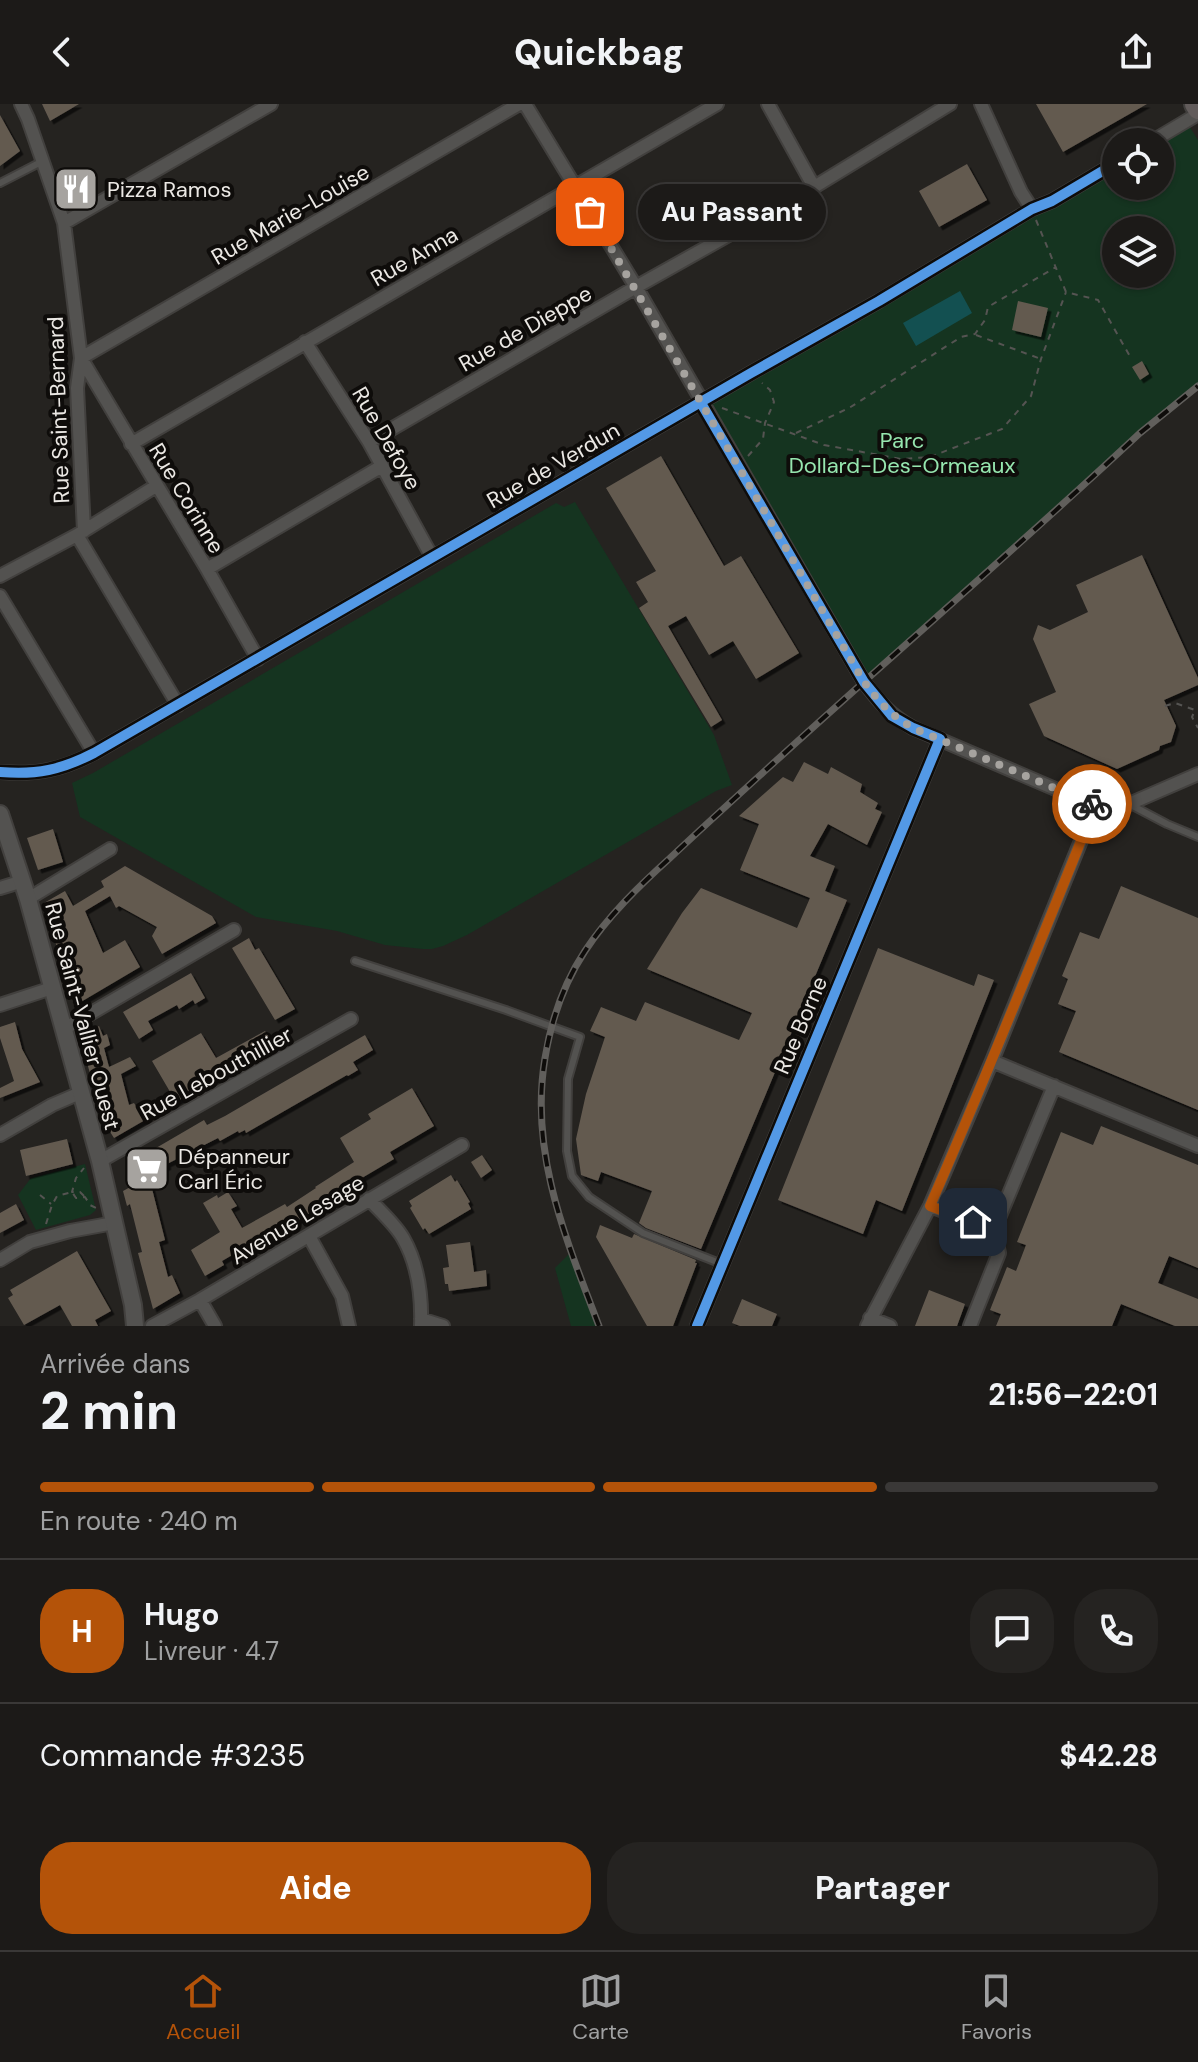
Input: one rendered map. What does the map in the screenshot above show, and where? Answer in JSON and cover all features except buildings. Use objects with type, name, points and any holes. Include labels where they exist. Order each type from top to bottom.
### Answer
[{"type":"street","name":"Rue Saint-Bernard","points":[[21,104],[64,223],[81,358],[77,388],[80,533],[178,705]]},
{"type":"street","points":[[64,223],[271,104]]},
{"type":"street","points":[[522,104],[636,287],[864,682],[892,716],[913,728],[1095,806],[1114,808],[1129,804],[1198,774]]},
{"type":"street","name":"Rue Marie-Louise","points":[[81,358],[522,104]]},
{"type":"street","name":"Rue Anna","points":[[131,444],[717,104]]},
{"type":"street","points":[[768,104],[814,187]]},
{"type":"street","name":"Rue de Dieppe","points":[[369,442],[814,187],[950,104]]},
{"type":"street","points":[[981,104],[1021,192],[1032,209]]},
{"type":"street","points":[[1171,128],[1197,109]]},
{"type":"street","name":"Rue de Verdun","points":[[0,772],[43,773],[73,764],[94,753],[1102,171]]},
{"type":"street","name":"Rue Defoye","points":[[305,342],[369,442],[432,557]]},
{"type":"street","name":"Rue Corinne","points":[[81,358],[258,659]]},
{"type":"street","points":[[207,569],[382,466]]},
{"type":"street","points":[[0,576],[80,533],[156,486]]},
{"type":"street","points":[[0,596],[94,753]]},
{"type":"street","name":"Rue Borne","points":[[697,1326],[940,739]]},
{"type":"street","points":[[890,1326],[868,1322],[930,1206],[1095,806]]},
{"type":"street","name":"Rue Saint-Vallier Ouest","points":[[0,814],[23,881],[100,1161],[133,1305],[135,1326]]},
{"type":"street","points":[[28,899],[110,849]]},
{"type":"street","points":[[0,888],[23,881]]},
{"type":"street","points":[[64,1029],[234,930]]},
{"type":"street","points":[[0,1005],[52,988]]},
{"type":"street","name":"Rue Lebouthillier","points":[[100,1161],[351,1019]]},
{"type":"street","points":[[992,1061],[1198,1146]]},
{"type":"street","points":[[970,1326],[999,1253],[994,1230],[1054,1086]]},
{"type":"street","points":[[0,1135],[80,1093]]},
{"type":"street","name":"Avenue Lesage","points":[[152,1326],[462,1145]]},
{"type":"street","points":[[369,1199],[402,1236],[412,1257],[418,1279],[421,1323],[443,1326]]},
{"type":"street","points":[[930,1206],[994,1230]]},
{"type":"street","points":[[0,1260],[30,1242],[114,1223]]},
{"type":"street","points":[[309,1236],[342,1296],[349,1326]]},
{"type":"street","points":[[200,1300],[215,1326]]},
{"type":"lane","points":[[0,183],[43,161]]},
{"type":"lane","points":[[1129,804],[1198,837]]},
{"type":"lane","points":[[355,961],[580,1037],[568,1079],[567,1151],[572,1176],[589,1197],[643,1233],[722,1264]]},
{"type":"path","points":[[701,403],[824,445],[901,459],[930,457],[1002,429],[1031,396],[1066,292],[1032,209]]},
{"type":"path","points":[[975,334],[985,320],[988,307],[1056,267]]},
{"type":"path","points":[[1066,292],[1098,300],[1132,360]]},
{"type":"path","points":[[794,434],[849,408],[961,337],[975,334],[1041,359]]},
{"type":"path","points":[[736,462],[757,448],[763,439],[765,423],[774,402],[770,390],[751,373]]},
{"type":"path","points":[[1165,706],[1175,703],[1195,710]]},
{"type":"path","points":[[1197,704],[1192,717],[1198,728]]},
{"type":"path","points":[[72,1192],[76,1178],[85,1168],[100,1161]]},
{"type":"path","points":[[49,1237],[46,1225],[52,1205],[57,1196],[72,1192],[80,1192],[90,1205],[114,1223]]},
{"type":"path","points":[[40,1195],[52,1205]]},
{"type":"green space","name":"Parc Dollard-Des-Ormeaux","points":[[1186,121],[1198,140],[1198,384],[1157,415],[864,682],[701,403],[1102,171],[1102,200],[1174,200],[1174,131]]},
{"type":"green space","points":[[575,502],[714,735],[732,785],[716,791],[467,935],[432,949],[385,945],[337,931],[256,917],[80,817],[72,783],[556,503],[564,507]]},
{"type":"green space","points":[[85,1164],[96,1210],[90,1215],[36,1230],[18,1195],[31,1178]]},
{"type":"green space","points":[[572,1251],[598,1326],[571,1326],[555,1268]]},
{"type":"water","points":[[960,291],[972,313],[916,346],[903,323]]},
{"type":"railway","points":[[599,1326],[563,1228],[546,1162],[542,1128],[541,1093],[545,1058],[559,1003],[577,963],[624,902],[706,824],[1140,433],[1198,386]]},
{"type":"cycle path","points":[[0,772],[48,770],[94,753],[1102,171]]},
{"type":"cycle path","points":[[697,1326],[940,739],[892,716],[864,682],[701,403]]},
{"type":"way so far","points":[[590,212],[864,682],[879,702],[892,716],[913,728],[1092,804]]},
{"type":"place","name":"Pizza Ramos","points":[[76,189]]},
{"type":"place","name":"Au Passant","points":[[590,212]]},
{"type":"place","name":"Dépanneur Carl Éric","points":[[147,1169]]},
{"type":"route","points":[[973,1222],[930,1206],[1039,945],[1095,806],[1092,804]]}]
